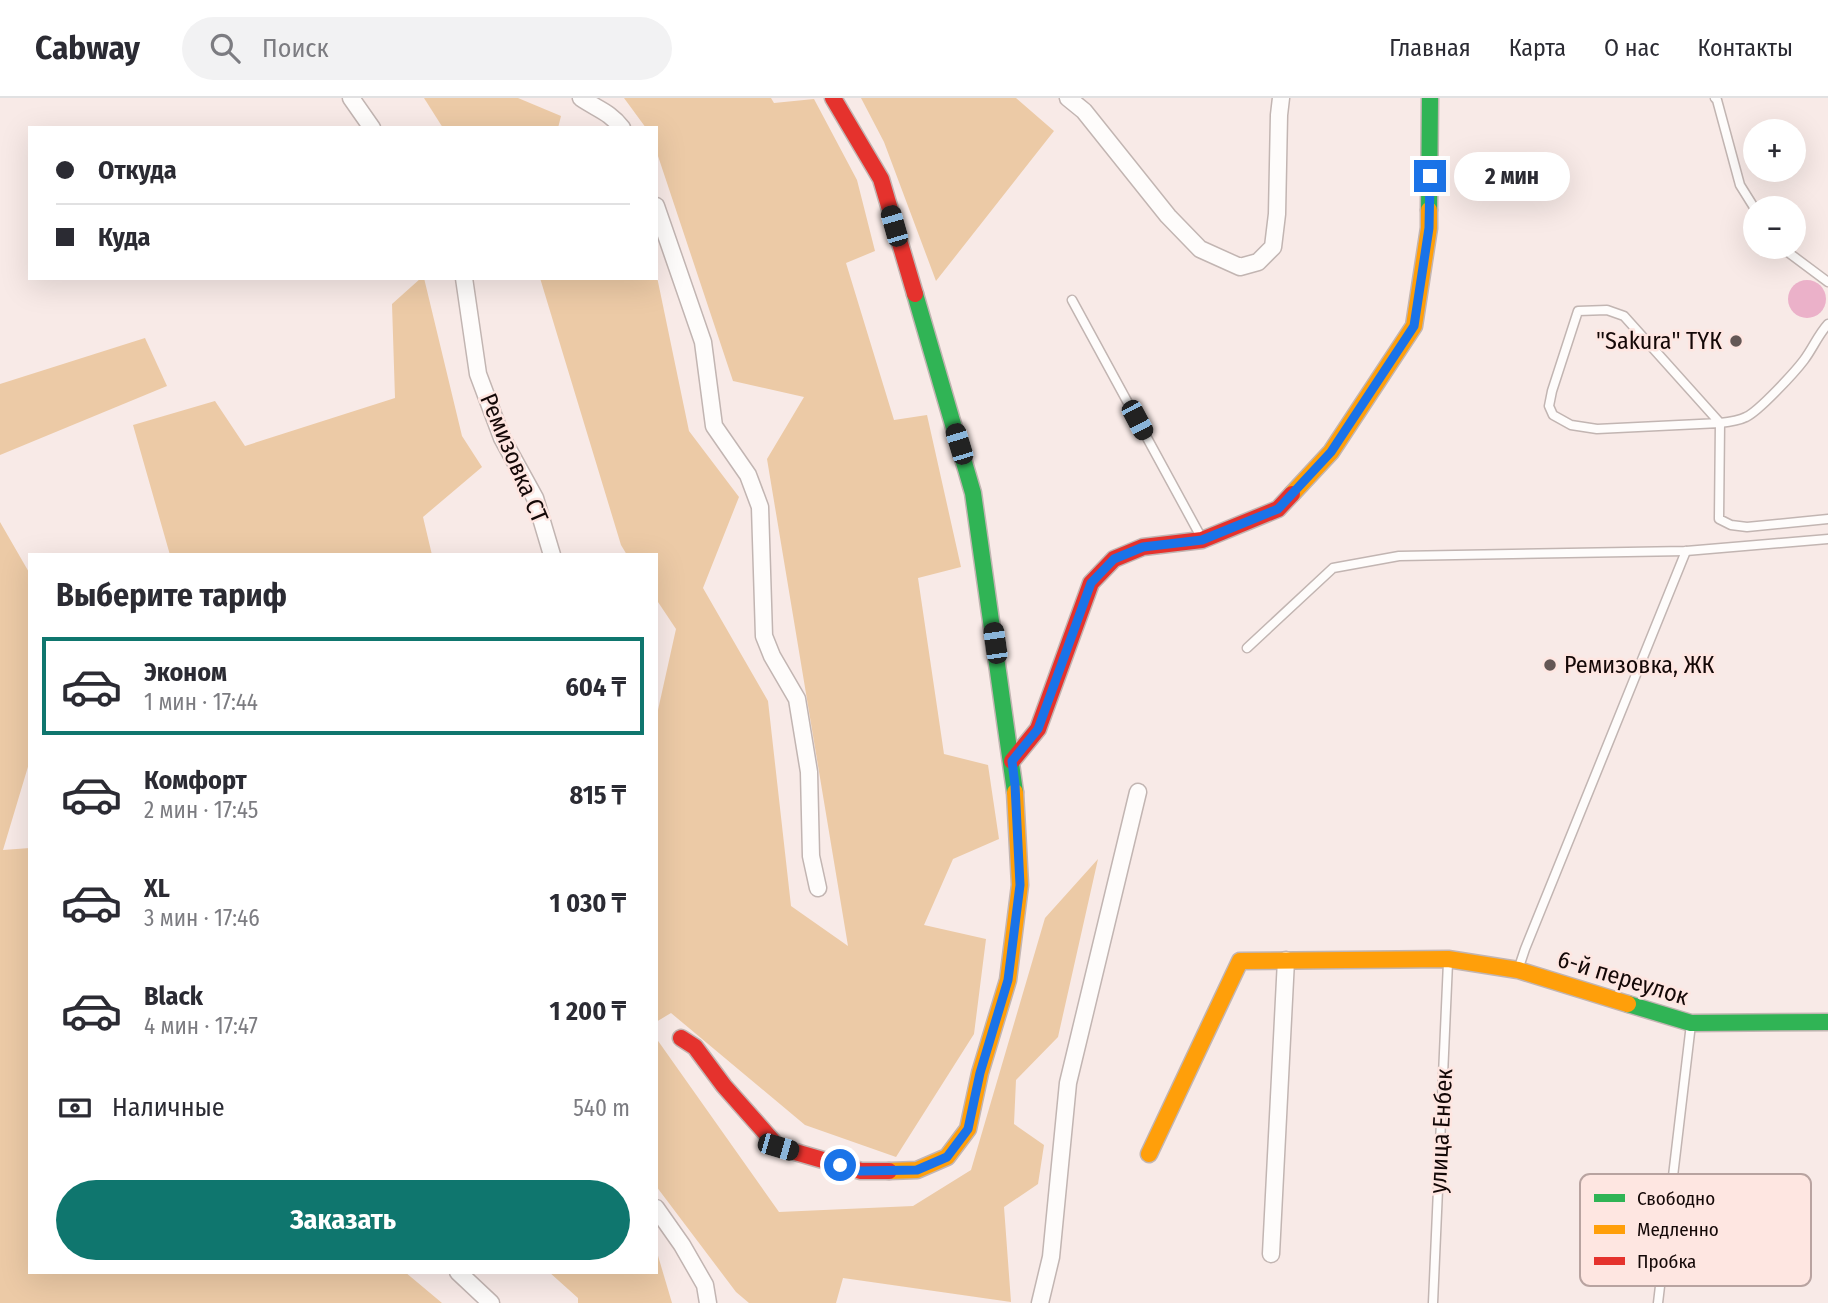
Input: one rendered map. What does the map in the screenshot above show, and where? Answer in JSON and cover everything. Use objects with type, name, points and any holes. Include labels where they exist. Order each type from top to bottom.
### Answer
[{"type":"street","points":[[351,98],[371,126]]},
{"type":"street","points":[[581,98],[613,116],[620,126]]},
{"type":"street","points":[[681,1038],[695,1047],[724,1086],[778,1147],[860,1171],[917,1170],[947,1157],[968,1129],[980,1073],[1008,980],[1020,885],[1015,785],[973,493],[881,179],[833,98]]},
{"type":"street","points":[[1068,98],[1084,111],[1168,216],[1200,248],[1240,267],[1258,262],[1273,247],[1278,214],[1281,98]]},
{"type":"street","points":[[1012,761],[1038,729],[1091,583],[1114,559],[1143,547],[1202,540],[1278,509],[1331,452],[1414,326],[1429,228],[1430,98]]},
{"type":"street","points":[[658,212],[704,342],[714,426],[748,475],[761,507],[764,636],[772,656],[797,699],[809,772],[811,856],[818,888]]},
{"type":"street","name":"Ремизовка СТ","points":[[464,280],[478,374],[502,438],[535,498],[551,553]]},
{"type":"street","points":[[1040,1303],[1051,1257],[1068,1083],[1138,792]]},
{"type":"street","name":"6-й переулок","points":[[1149,1154],[1240,961],[1448,959],[1518,970],[1691,1023],[1828,1022]]},
{"type":"street","points":[[1271,1254],[1286,960]]},
{"type":"street","points":[[658,1211],[705,1285],[708,1303]]},
{"type":"street","points":[[460,1274],[491,1303]]},
{"type":"lane","points":[[1715,98],[1741,185],[1747,196]]},
{"type":"lane","points":[[1797,259],[1828,282]]},
{"type":"lane","points":[[1072,300],[1202,540]]},
{"type":"lane","points":[[1828,324],[1820,332],[1805,359],[1783,384],[1748,417],[1734,422],[1720,423],[1597,429],[1571,425],[1553,415],[1549,406],[1578,311],[1607,310],[1624,316],[1720,423],[1719,519],[1731,525],[1746,527],[1828,519]]},
{"type":"lane","points":[[1247,648],[1333,568],[1399,556],[1686,551],[1828,539]]},
{"type":"lane","points":[[1518,970],[1686,551]]},
{"type":"lane","name":"улица Енбек","points":[[1433,1303],[1448,959]]},
{"type":"lane","points":[[1673,1174],[1691,1023]]},
{"type":"shaded area","points":[[424,98],[518,98],[561,116],[558,126],[442,126]]},
{"type":"shaded area","points":[[624,98],[771,98],[774,103],[814,99],[857,180],[875,251],[846,263],[894,420],[927,415],[961,567],[918,578],[944,754],[988,765],[999,839],[953,859],[924,925],[986,939],[974,1034],[896,1157],[805,1125],[671,1013],[658,1021],[658,710],[676,629],[658,602],[658,553],[626,553],[621,545],[541,280],[658,280],[689,431],[739,497],[703,588],[768,701],[791,906],[848,946],[767,459],[804,397],[733,381],[658,156],[658,126],[645,126]]},
{"type":"shaded area","points":[[861,98],[1016,98],[1054,131],[936,281],[884,142]]},
{"type":"shaded area","points":[[419,280],[424,280],[462,436],[482,467],[423,517],[432,553],[169,553],[133,425],[215,401],[245,446],[395,398],[392,304]]},
{"type":"shaded area","points":[[1807,280],[1821,285],[1826,299],[1821,313],[1807,318],[1793,313],[1788,299],[1793,285]]},
{"type":"shaded area","points":[[145,338],[167,386],[0,455],[0,384]]},
{"type":"shaded area","points":[[0,522],[28,571],[28,767],[3,850],[28,848],[28,1274],[407,1274],[442,1303],[0,1303]]},
{"type":"shaded area","points":[[1098,859],[1058,1037],[1016,1080],[1014,1124],[1044,1145],[1038,1184],[1004,1207],[1011,1302],[843,1278],[836,1303],[749,1303],[736,1292],[658,1189],[658,1041],[779,1212],[913,1206],[971,1170],[1045,918]]},
{"type":"shaded area","points":[[658,1256],[672,1303],[578,1303],[578,1298],[551,1274],[658,1274]]},
{"type":"traffic: fast","points":[[1429,210],[1430,98]]},
{"type":"traffic: fast","points":[[915,294],[973,493],[1015,792]]},
{"type":"traffic: fast","points":[[1628,1004],[1691,1023],[1828,1022]]},
{"type":"traffic: slow","points":[[1292,494],[1331,452],[1414,326],[1429,228],[1429,210]]},
{"type":"traffic: slow","points":[[889,1171],[917,1170],[947,1157],[968,1129],[980,1073],[1008,980],[1020,885],[1015,792]]},
{"type":"traffic: slow","points":[[1149,1154],[1240,961],[1448,959],[1518,970],[1628,1004]]},
{"type":"traffic: jam","points":[[833,98],[881,179],[915,294]]},
{"type":"traffic: jam","points":[[1012,761],[1038,729],[1091,583],[1114,559],[1143,547],[1202,540],[1278,509],[1292,494]]},
{"type":"traffic: jam","points":[[681,1038],[695,1047],[724,1086],[778,1147],[861,1171],[889,1171]]},
{"type":"place","name":"\"Sakura\" ТҮК","points":[[1736,341]]},
{"type":"place","name":"Ремизовка, ЖК","points":[[1550,665]]},
{"type":"route","points":[[840,1165],[860,1171],[917,1170],[947,1157],[968,1129],[980,1073],[1008,980],[1020,885],[1012,761],[1038,729],[1091,583],[1114,559],[1143,547],[1202,540],[1278,509],[1331,452],[1414,326],[1429,228],[1430,176]]}]
